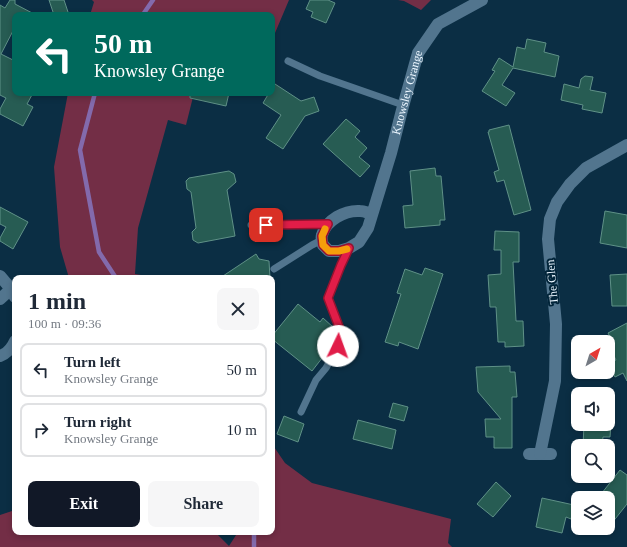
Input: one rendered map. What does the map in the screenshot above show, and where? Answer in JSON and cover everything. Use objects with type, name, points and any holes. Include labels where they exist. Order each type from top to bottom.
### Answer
[{"type":"street","name":"Knowsley Grange","points":[[349,248],[359,242],[368,228],[391,153],[418,53],[438,24],[482,0]]},
{"type":"street","name":"The Glen","points":[[540,454],[555,381],[556,324],[548,239],[550,219],[557,202],[570,184],[586,168],[627,145]]},
{"type":"street","points":[[349,248],[339,251],[329,251],[323,245],[322,236],[328,224],[339,216],[349,212],[359,211],[372,214]]},
{"type":"street","points":[[0,276],[12,292]]},
{"type":"street","points":[[0,299],[12,293]]},
{"type":"street","points":[[0,356],[5,354],[12,346]]},
{"type":"lane","points":[[288,61],[320,76],[403,105]]},
{"type":"lane","points":[[251,225],[328,224]]},
{"type":"lane","points":[[274,269],[312,244],[322,240]]},
{"type":"lane","points":[[301,412],[316,380],[326,368],[338,346],[341,332],[328,298],[349,248]]},
{"type":"shaded area","points":[[92,0],[289,0],[275,33],[275,12],[91,12],[94,2]]},
{"type":"shaded area","points":[[398,0],[431,0],[421,10],[404,1]]},
{"type":"shaded area","points":[[67,96],[193,96],[186,125],[168,120],[138,228],[135,274],[141,275],[68,275],[60,247],[54,167]]},
{"type":"shaded area","points":[[275,448],[285,463],[312,483],[451,519],[448,543],[452,547],[0,547],[0,515],[12,511],[12,535],[218,535],[229,546],[236,535],[275,535]]},
{"type":"building","points":[[10,0],[15,0],[15,4],[30,12],[12,12],[12,33],[1,54],[12,60],[12,96],[31,96],[27,104],[33,107],[23,126],[0,114],[0,109],[6,98],[0,95],[0,5],[5,8]]},
{"type":"building","points":[[49,0],[64,0],[68,12],[53,12]]},
{"type":"building","points":[[310,0],[328,0],[335,3],[326,23],[311,17],[313,12],[306,9]]},
{"type":"building","points":[[527,39],[546,43],[544,52],[559,56],[555,77],[513,68],[502,85],[515,93],[506,106],[482,91],[495,71],[492,70],[499,58],[513,67],[517,47],[525,49]]},
{"type":"building","points":[[585,76],[593,77],[590,90],[606,93],[602,113],[582,109],[583,105],[561,100],[564,84],[579,88],[581,79]]},
{"type":"building","points":[[275,84],[301,101],[314,97],[319,111],[305,116],[283,149],[266,138],[281,115],[263,103],[267,96],[275,96]]},
{"type":"building","points":[[190,96],[228,96],[226,106],[190,98]]},
{"type":"building","points":[[346,119],[360,131],[355,137],[367,148],[359,157],[370,166],[360,177],[323,144]]},
{"type":"building","points":[[509,125],[531,210],[514,215],[504,180],[497,182],[494,172],[499,170],[488,132],[489,130]]},
{"type":"building","points":[[435,168],[436,176],[441,176],[445,220],[440,220],[440,225],[405,228],[403,206],[413,205],[410,171]]},
{"type":"building","points":[[229,171],[234,174],[236,182],[227,190],[235,236],[198,243],[193,240],[192,232],[196,228],[191,192],[187,189],[186,181],[189,178]]},
{"type":"building","points":[[0,207],[28,222],[13,249],[0,241],[6,227],[0,224]]},
{"type":"building","points":[[605,211],[627,215],[627,248],[600,243]]},
{"type":"building","points":[[495,231],[519,232],[519,262],[513,262],[516,321],[523,321],[524,346],[505,347],[505,342],[498,342],[496,307],[490,307],[488,275],[501,274],[501,250],[494,250]]},
{"type":"building","points":[[256,254],[259,259],[269,261],[270,275],[224,275]]},
{"type":"building","points":[[425,268],[443,274],[418,349],[399,342],[398,346],[385,342],[401,294],[397,293],[405,269],[422,275]]},
{"type":"building","points":[[627,274],[627,306],[612,306],[610,275]]},
{"type":"building","points":[[298,304],[320,322],[323,318],[334,328],[331,332],[335,335],[333,344],[312,371],[275,341],[275,332]]},
{"type":"building","points":[[627,323],[627,381],[623,373],[615,377],[615,335],[609,335],[608,333]]},
{"type":"building","points":[[510,366],[510,372],[515,372],[517,397],[512,397],[512,448],[494,448],[494,437],[486,437],[485,419],[501,419],[478,392],[476,367]]},
{"type":"building","points":[[393,403],[408,407],[404,421],[389,417]]},
{"type":"building","points":[[284,416],[304,424],[298,442],[277,434]]},
{"type":"building","points":[[358,420],[396,430],[392,449],[353,439]]},
{"type":"building","points":[[584,431],[610,431],[610,437],[603,437],[603,439],[583,439]]},
{"type":"building","points":[[620,470],[627,475],[627,504],[615,519],[615,491],[604,491],[610,483],[615,483],[615,476]]},
{"type":"building","points":[[496,482],[511,496],[493,517],[477,504]]},
{"type":"building","points":[[542,498],[571,504],[571,519],[566,517],[562,533],[536,527]]},
{"type":"waterway","points":[[145,12],[153,0]]},
{"type":"waterway","points":[[94,96],[80,150],[99,252],[114,275]]},
{"type":"waterway","points":[[254,535],[254,547]]},
{"type":"slow traffic","points":[[325,229],[322,236],[323,245],[329,251],[347,249]]},
{"type":"route","points":[[266,225],[328,224],[322,236],[323,245],[329,251],[339,251],[349,248],[328,298],[341,332],[338,346]]}]
